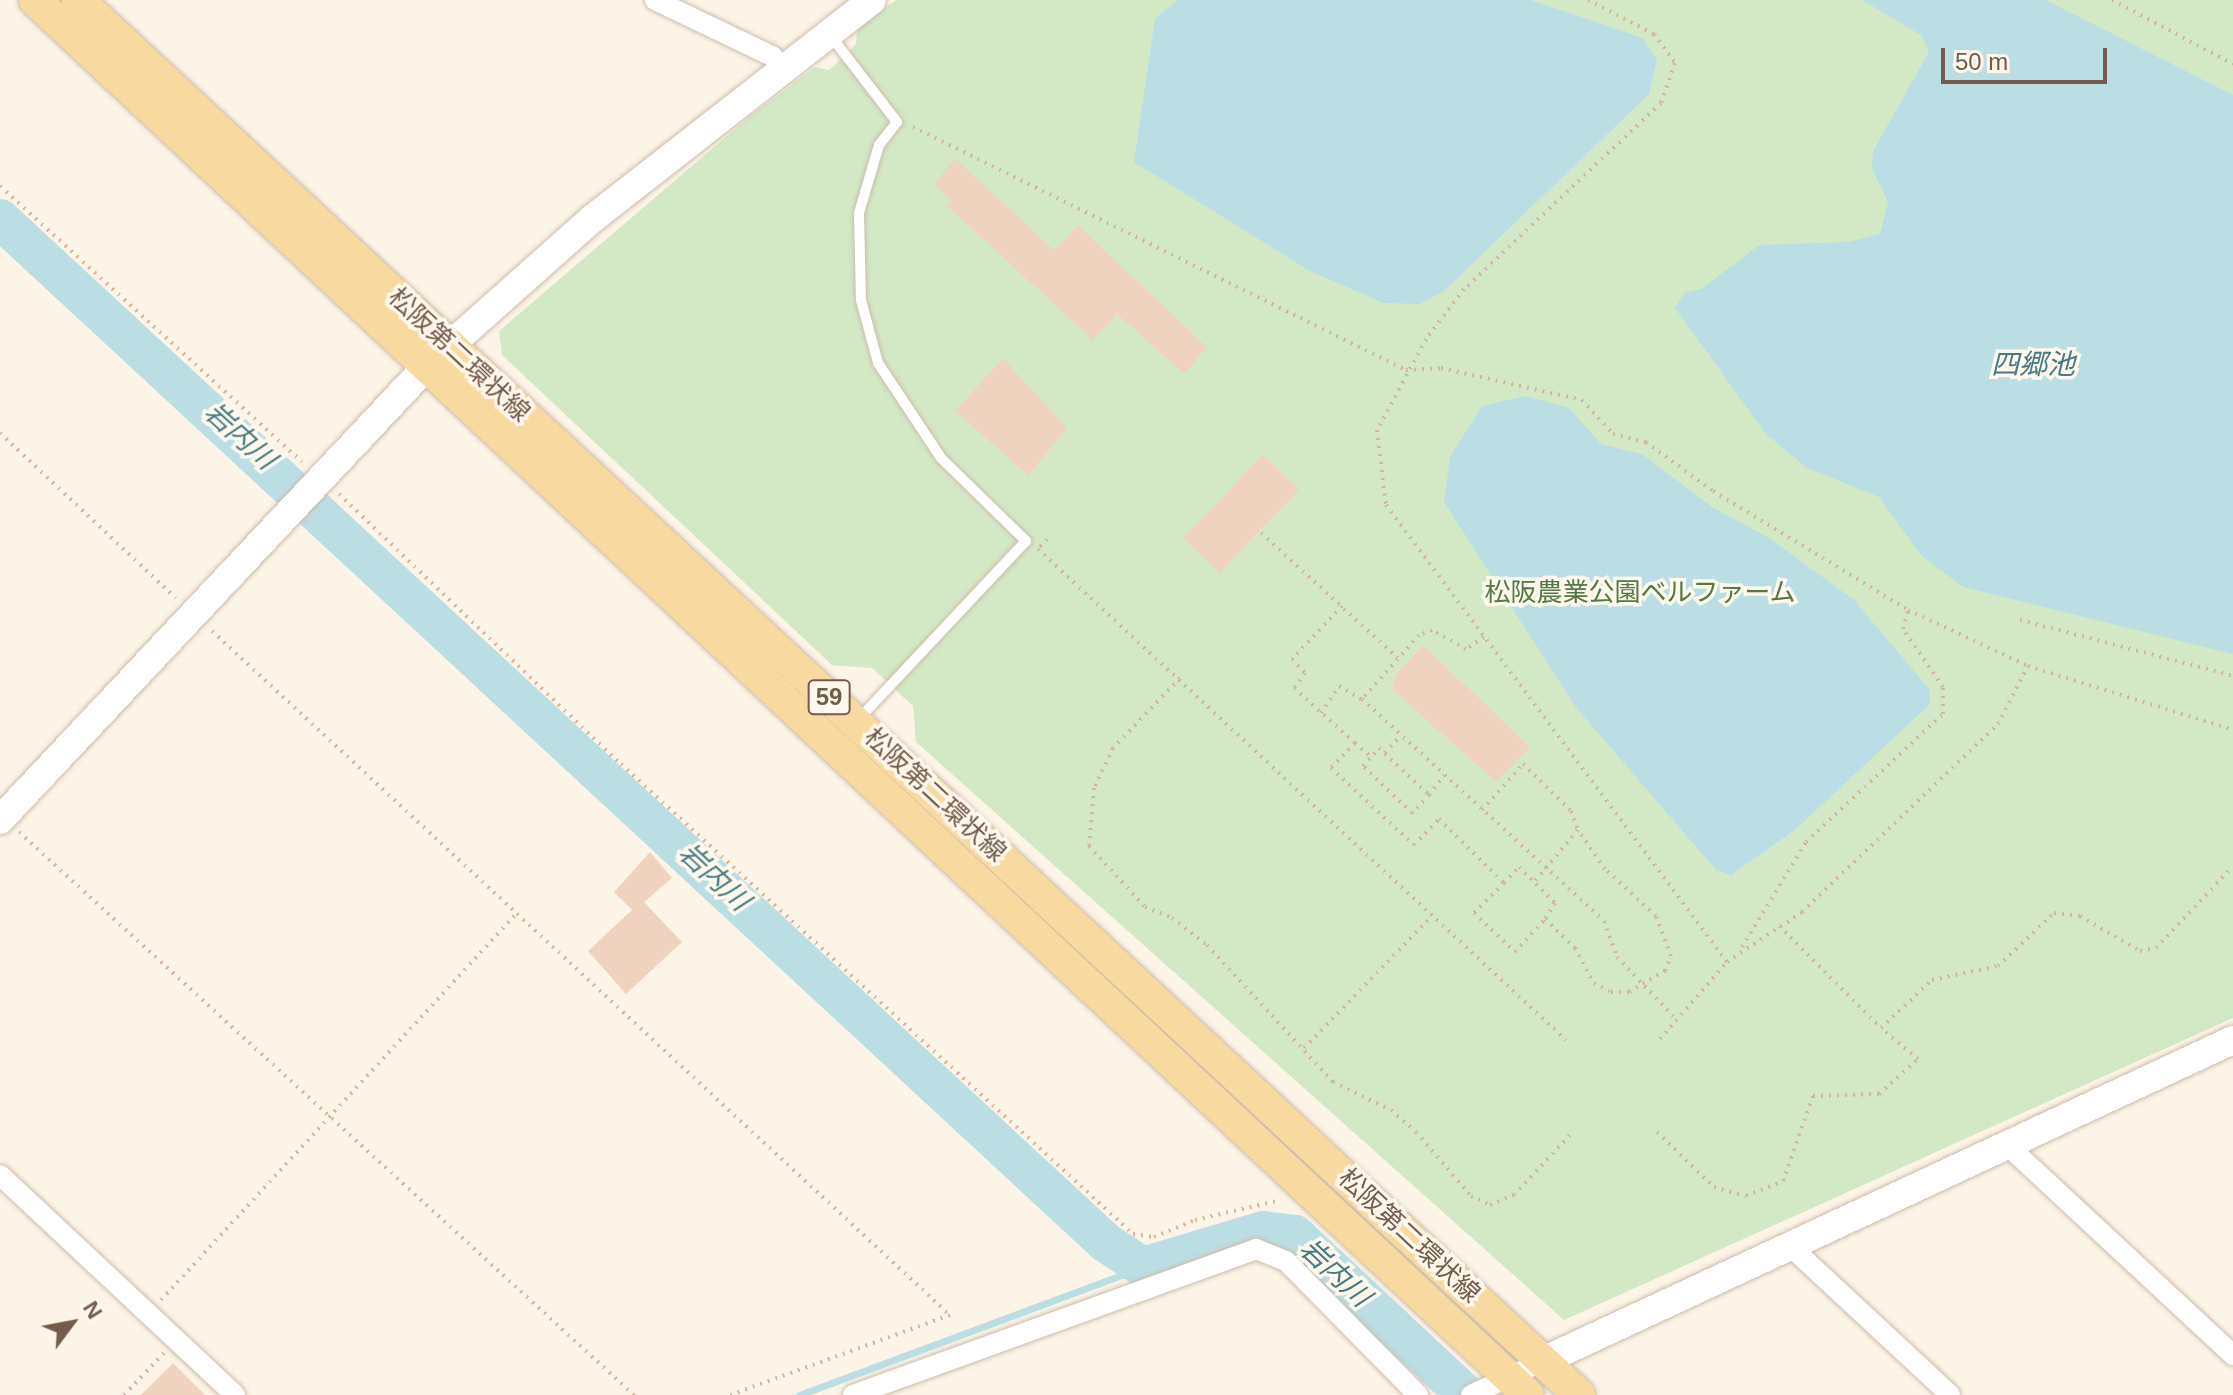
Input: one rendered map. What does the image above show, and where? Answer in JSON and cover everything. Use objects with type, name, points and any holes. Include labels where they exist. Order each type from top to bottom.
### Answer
[{"type":"main road","name":"松阪第二環状線","points":[[35,0],[857,722],[1579,1395]]},
{"type":"main road","name":"松阪第二環状線","points":[[78,0],[439,355],[1306,1186],[1499,1389]]},
{"type":"street","points":[[655,0],[772,56],[783,68]]},
{"type":"street","points":[[1,819],[195,615],[287,509],[439,355],[592,219],[872,0]]},
{"type":"street","points":[[1499,1389],[1543,1361],[2232,1043]]},
{"type":"street","points":[[2007,1145],[2233,1355]]},
{"type":"street","points":[[0,1175],[235,1395]]},
{"type":"street","points":[[1791,1247],[1950,1395]]},
{"type":"street","points":[[853,1395],[1256,1249],[1286,1261],[1418,1395]]},
{"type":"lane","points":[[828,33],[897,122],[879,145],[859,213],[861,300],[878,363],[941,458],[1026,541],[857,722]]},
{"type":"path","points":[[1588,0],[1654,34],[1668,53],[1675,63],[1661,103],[1464,289],[1406,370],[1377,430],[1386,505],[1727,962]]},
{"type":"path","points":[[2112,0],[2233,64]]},
{"type":"path","points":[[913,127],[1406,370],[1441,368],[1582,400],[1613,434],[1646,442],[1713,491],[1908,610],[2028,666],[2233,730]]},
{"type":"path","points":[[0,186],[320,476],[621,764],[1133,1234],[1154,1237],[1195,1220],[1264,1206],[1306,1186]]},
{"type":"path","points":[[0,433],[950,1315],[730,1395]]},
{"type":"path","points":[[1261,533],[1399,658]]},
{"type":"path","points":[[1047,539],[1038,549],[1566,1040]]},
{"type":"path","points":[[1342,606],[1292,659],[1305,673],[1294,688],[1371,757]]},
{"type":"path","points":[[1741,949],[1806,842],[1943,714],[1943,687],[1903,629],[1908,610]]},
{"type":"path","points":[[2020,620],[2233,676]]},
{"type":"path","points":[[1362,699],[1419,635],[1432,630],[1466,649],[1484,637]]},
{"type":"path","points":[[1660,1039],[1727,962],[1741,949],[1802,912],[1998,724],[2028,666]]},
{"type":"path","points":[[1180,678],[1113,748],[1094,788],[1089,846],[1145,907],[1172,918],[1207,945],[1333,1082],[1391,1110],[1471,1196],[1490,1205],[1514,1195],[1570,1135]]},
{"type":"path","points":[[1321,713],[1339,686],[1362,699],[1604,921],[1617,957],[1641,986],[1677,1020]]},
{"type":"path","points":[[1385,753],[1401,735]]},
{"type":"path","points":[[1355,743],[1331,768],[1414,845],[1439,819],[1504,883]]},
{"type":"path","points":[[1429,795],[1379,748],[1363,766],[1412,813],[1429,795],[1444,775]]},
{"type":"path","points":[[1482,810],[1523,764],[1571,811],[1578,830],[1605,869],[1665,932],[1671,956],[1665,971],[1641,986],[1611,992],[1594,983],[1575,948],[1545,919]]},
{"type":"path","points":[[1,819],[634,1395]]},
{"type":"path","points":[[1533,883],[1578,830]]},
{"type":"path","points":[[1881,1028],[1932,980],[1998,966],[2054,913],[2080,916],[2140,951],[2156,948],[2233,866]]},
{"type":"path","points":[[1519,867],[1555,903],[1515,952],[1474,913],[1504,883],[1519,867]]},
{"type":"path","points":[[149,1313],[516,914]]},
{"type":"path","points":[[1304,1048],[1432,916]]},
{"type":"path","points":[[1657,1132],[1714,1187],[1746,1196],[1783,1181],[1813,1096],[1879,1094],[1918,1059],[1881,1028],[1779,926]]},
{"type":"path","points":[[124,1395],[176,1340]]},
{"type":"green space","name":"松阪農業公園ベルファーム","points":[[896,0],[2233,0],[2233,1018],[1564,1320],[916,742],[913,706],[872,668],[832,665],[502,355],[499,331],[748,118],[815,67],[829,70],[856,44],[857,29]]},
{"type":"water","points":[[1178,0],[1531,0],[1643,38],[1657,60],[1649,94],[1444,291],[1420,304],[1383,303],[1310,271],[1134,162],[1155,18]]},
{"type":"water","name":"四郷池","points":[[1862,0],[2046,0],[2233,95],[2233,654],[1963,587],[1921,555],[1879,497],[1807,468],[1766,434],[1675,308],[1684,293],[1701,289],[1759,245],[1847,242],[1880,234],[1888,202],[1872,169],[1873,151],[1929,52],[1922,36]]},
{"type":"water","points":[[1525,396],[1569,408],[1601,444],[1642,454],[1712,507],[1771,539],[1854,600],[1930,690],[1930,704],[1796,829],[1731,875],[1716,870],[1575,706],[1444,502],[1450,457],[1482,406]]},
{"type":"building","points":[[955,158],[1054,250],[1078,225],[1207,347],[1184,374],[1117,314],[1093,340],[947,206],[952,201],[934,184]]},
{"type":"building","points":[[1003,358],[1067,428],[1028,475],[955,411]]},
{"type":"building","points":[[1263,455],[1299,490],[1219,572],[1183,538]]},
{"type":"building","points":[[1423,645],[1530,747],[1496,782],[1392,689],[1395,676]]},
{"type":"building","points":[[650,852],[672,878],[644,902],[682,942],[626,994],[588,951],[632,910],[614,892]]},
{"type":"building","points":[[173,1363],[205,1395],[141,1395]]},
{"type":"waterway","name":"岩内川","points":[[0,219],[1105,1242],[1143,1267],[1263,1231],[1295,1235],[1466,1395]]},
{"type":"waterway","points":[[799,1395],[1143,1267]]}]
